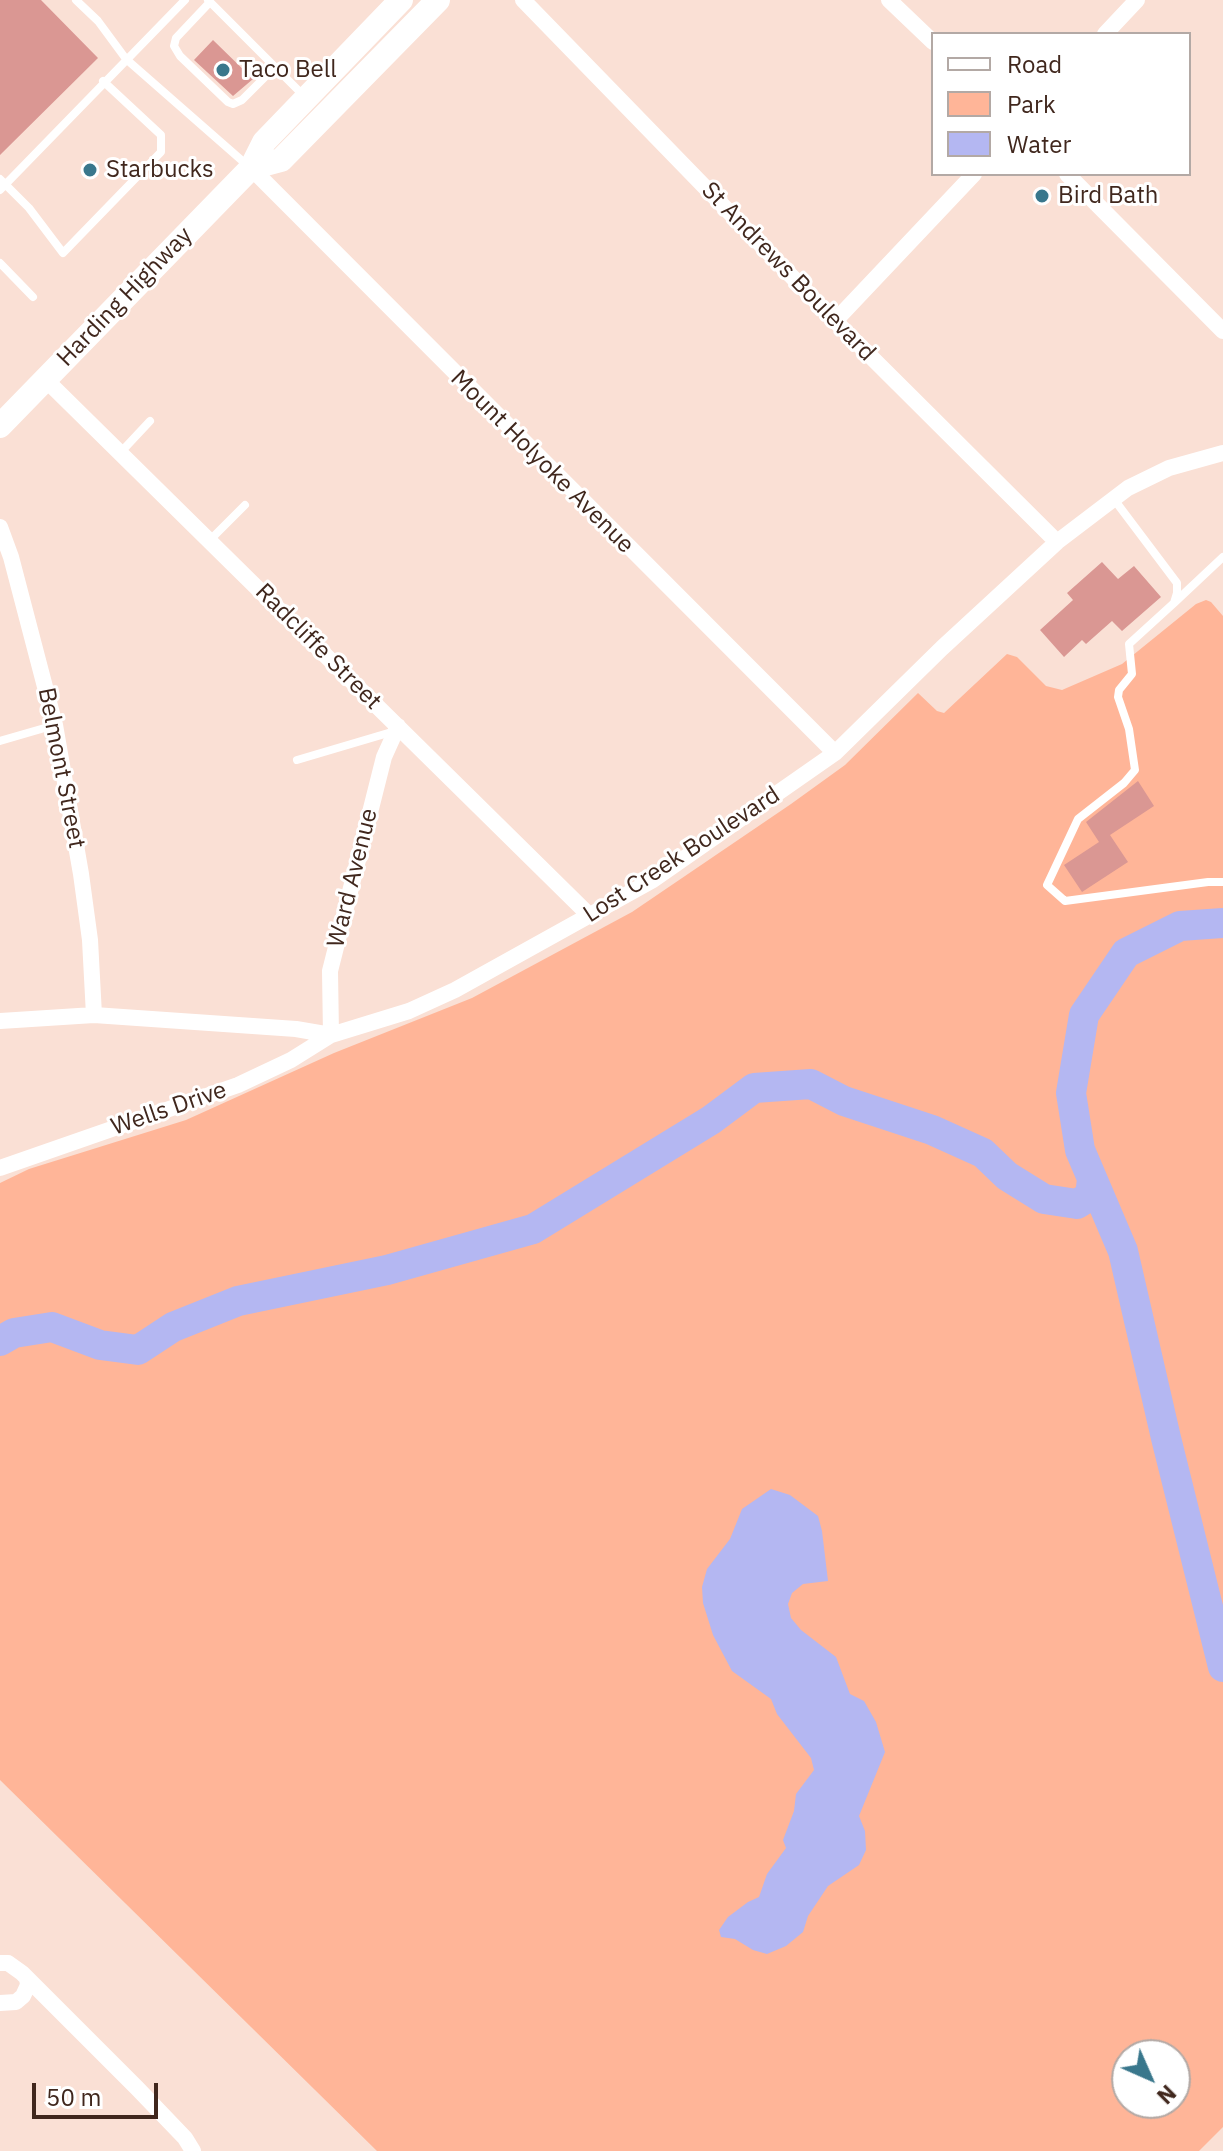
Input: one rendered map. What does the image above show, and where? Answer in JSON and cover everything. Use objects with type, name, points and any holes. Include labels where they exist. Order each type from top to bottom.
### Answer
[{"type":"main road","name":"Harding Highway","points":[[0,426],[251,168],[264,142],[401,0]]},
{"type":"main road","name":"Harding Highway","points":[[251,168],[281,160],[438,0]]},
{"type":"street","name":"St Andrews Boulevard","points":[[523,0],[835,321],[1057,542]]},
{"type":"street","points":[[889,0],[931,40]]},
{"type":"street","points":[[1107,32],[1137,0]]},
{"type":"street","name":"Mount Holyoke Avenue","points":[[251,168],[835,753]]},
{"type":"street","points":[[835,321],[972,176]]},
{"type":"street","points":[[1069,176],[1223,331]]},
{"type":"street","name":"Radcliffe Street","points":[[45,379],[590,916]]},
{"type":"street","name":"Lost Creek Boulevard","points":[[0,1021],[94,1015],[251,1025],[331,1035],[376,1023],[455,990],[653,880],[835,753],[1057,542],[1113,498],[1145,478],[1169,468],[1223,453]]},
{"type":"street","name":"Belmont Street","points":[[0,527],[11,557],[55,725],[85,900],[94,1015]]},
{"type":"street","name":"Ward Avenue","points":[[331,1035],[330,971],[384,757],[397,729]]},
{"type":"street","name":"Wells Drive","points":[[0,1168],[238,1085],[291,1060],[331,1035]]},
{"type":"street","points":[[0,1963],[16,1968],[27,1978],[148,2099],[185,2138],[193,2151]]},
{"type":"street","points":[[0,2003],[16,2002],[23,1996],[28,1985],[27,1978]]},
{"type":"lane","points":[[76,0],[98,21],[126,59],[251,168]]},
{"type":"lane","points":[[103,81],[161,135],[161,152],[151,166],[63,253],[29,208],[2,184],[103,81],[185,0]]},
{"type":"lane","points":[[275,67],[242,100],[233,104],[180,56],[174,46],[176,38],[209,1],[275,67],[305,97]]},
{"type":"lane","points":[[0,263],[33,297]]},
{"type":"lane","points":[[121,452],[150,421]]},
{"type":"lane","points":[[1113,498],[1177,583],[1174,603]]},
{"type":"lane","points":[[210,540],[245,505]]},
{"type":"lane","points":[[1223,557],[1129,644],[1132,674],[1119,690],[1118,697],[1129,729],[1135,770],[1124,783],[1078,819],[1047,885],[1065,901],[1223,882]]},
{"type":"lane","points":[[0,741],[55,725]]},
{"type":"lane","points":[[297,760],[397,729]]},
{"type":"green space","points":[[1206,600],[1211,602],[1223,616],[1223,2127],[1199,2151],[377,2151],[0,1780],[0,1183],[29,1169],[186,1120],[334,1053],[472,998],[632,912],[791,804],[845,765],[918,693],[937,711],[944,713],[1007,654],[1017,657],[1046,686],[1062,690],[1122,664],[1196,604]]},
{"type":"water","points":[[771,1489],[790,1495],[818,1516],[822,1531],[828,1581],[803,1584],[792,1593],[788,1604],[791,1618],[801,1630],[836,1657],[850,1694],[864,1701],[876,1722],[885,1752],[859,1816],[865,1831],[866,1850],[859,1865],[828,1886],[808,1916],[803,1932],[786,1946],[767,1954],[735,1939],[721,1937],[719,1930],[728,1917],[759,1897],[767,1874],[786,1848],[783,1840],[794,1811],[796,1794],[814,1770],[811,1758],[777,1714],[771,1699],[732,1671],[713,1635],[703,1603],[702,1587],[707,1569],[730,1539],[742,1509]]},
{"type":"building","points":[[0,0],[41,0],[98,58],[0,155]]},
{"type":"building","name":"Taco Bell","points":[[213,40],[253,79],[233,96],[194,60]]},
{"type":"building","points":[[1102,562],[1118,579],[1134,566],[1161,597],[1122,631],[1112,621],[1086,644],[1082,640],[1064,657],[1040,630],[1073,600],[1067,593]]},
{"type":"building","points":[[1138,781],[1154,806],[1110,835],[1128,862],[1082,892],[1064,865],[1099,842],[1086,822]]},
{"type":"waterway","points":[[1223,923],[1180,926],[1126,953],[1084,1015],[1071,1093],[1080,1150],[1123,1251],[1223,1667]]},
{"type":"waterway","points":[[0,1341],[14,1333],[52,1327],[100,1345],[138,1350],[173,1327],[238,1301],[387,1270],[533,1229],[711,1120],[754,1088],[811,1084],[844,1101],[932,1130],[983,1153],[1007,1176],[1044,1199],[1077,1204],[1090,1196],[1092,1179]]},
{"type":"place","name":"Taco Bell","points":[[223,70]]},
{"type":"place","name":"Starbucks","points":[[90,170]]},
{"type":"place","name":"Bird Bath","points":[[1042,196]]}]
